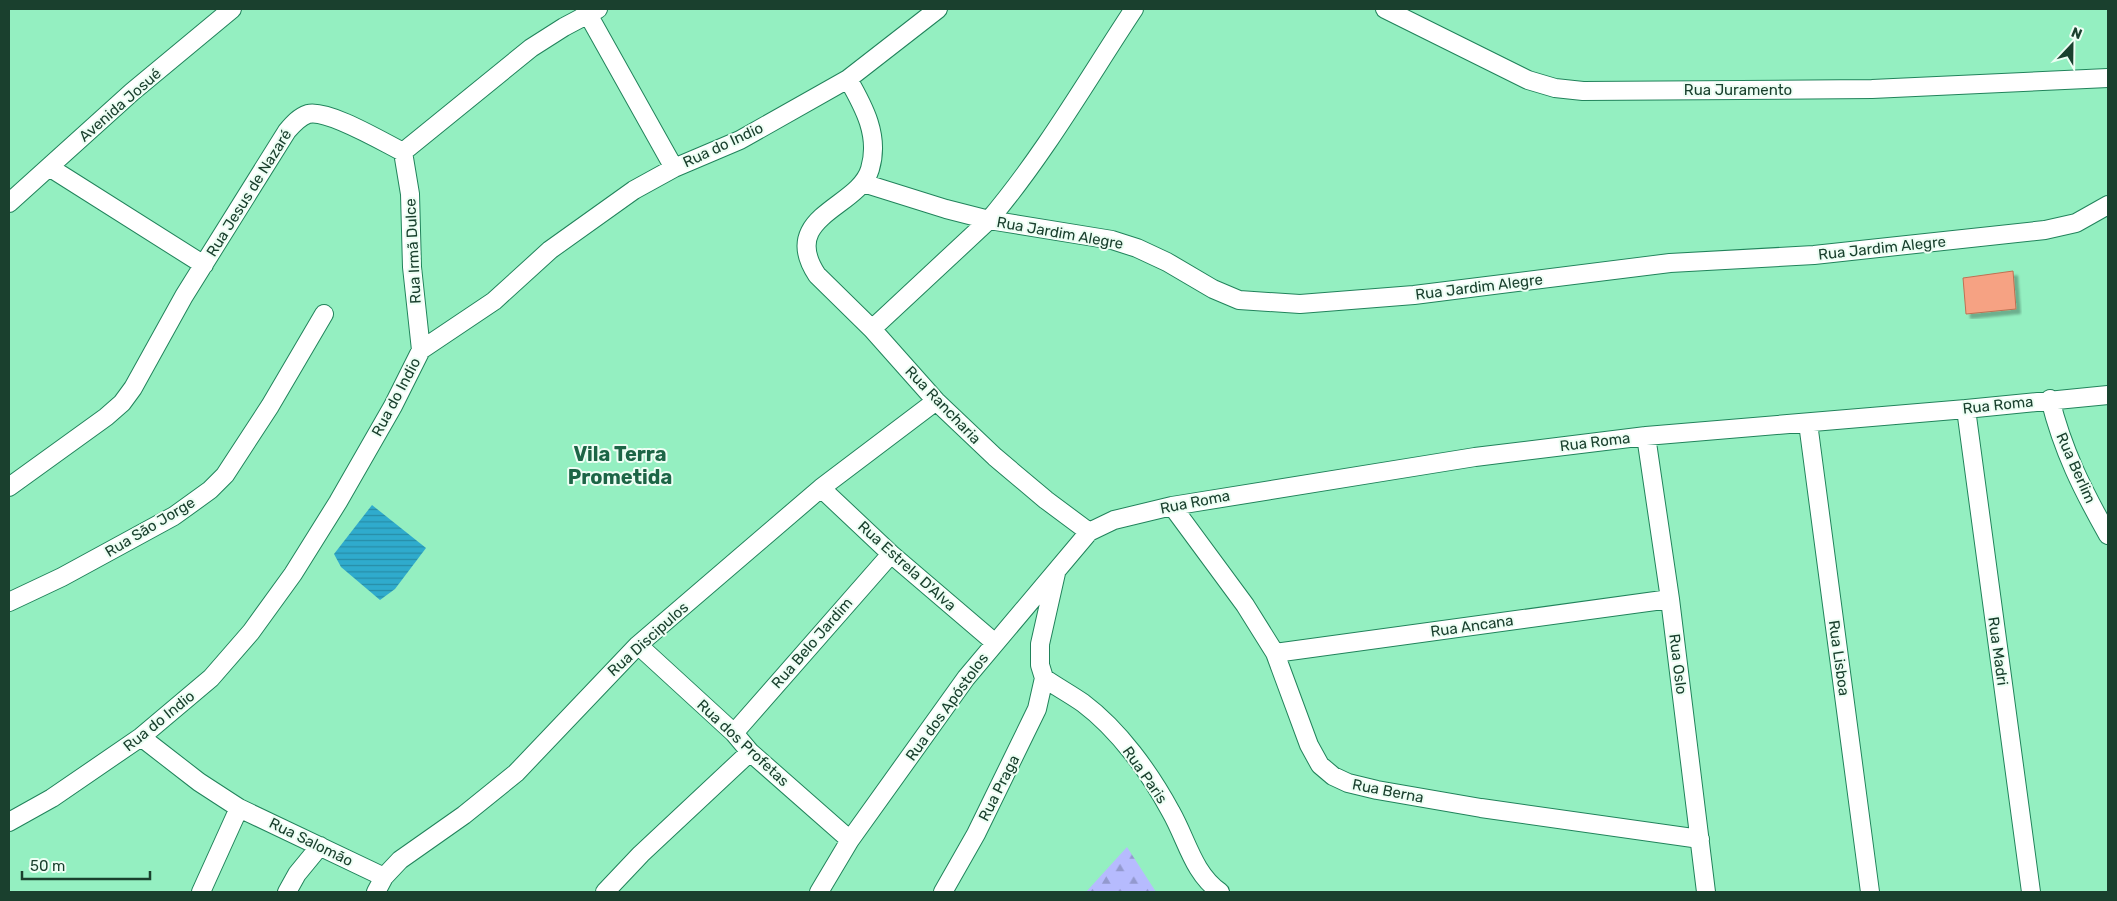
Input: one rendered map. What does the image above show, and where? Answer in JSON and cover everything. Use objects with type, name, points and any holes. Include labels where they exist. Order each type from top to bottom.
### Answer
[{"type":"street","name":"Avenida Josué","points":[[9,203],[132,92],[232,9]]},
{"type":"street","name":"Rua do Indio","points":[[9,822],[52,798],[141,737],[211,678],[257,625],[293,574],[338,502],[393,406],[421,350],[494,301],[573,232],[634,190],[674,168],[740,140],[848,79],[938,9]]},
{"type":"street","points":[[872,329],[988,220],[1036,158],[1134,9]]},
{"type":"street","name":"Rua Juramento","points":[[1385,9],[1528,80],[1555,88],[1583,91],[1872,89],[2108,78]]},
{"type":"street","points":[[403,152],[531,48],[590,11],[674,168]]},
{"type":"street","points":[[848,79],[866,111],[872,135],[874,155],[870,171],[863,183]]},
{"type":"street","name":"Rua Jesus de Nazaré","points":[[9,487],[106,417],[122,403],[133,388],[184,296],[282,140],[297,120],[308,114],[327,116],[403,152]]},
{"type":"street","name":"Rua Irmã Dulce","points":[[403,152],[410,194],[412,267],[421,350]]},
{"type":"street","points":[[49,167],[204,265]]},
{"type":"street","name":"Rua Jardim Alegre","points":[[863,183],[988,220],[1112,240],[1137,248],[1213,289],[1239,300],[1300,304],[1414,295],[1670,263],[1814,254],[2036,231],[2076,223],[2108,204]]},
{"type":"street","name":"Rua Rancharia","points":[[863,183],[822,216],[811,231],[806,246],[806,254],[817,275],[872,329],[936,401],[1002,464],[1089,532]]},
{"type":"street","name":"Rua São Jorge","points":[[9,602],[62,577],[174,516],[210,490],[225,475],[270,406],[324,314]]},
{"type":"street","name":"Rua Roma","points":[[1089,532],[1114,520],[1172,506],[1475,457],[1646,436],[1966,409],[2108,394]]},
{"type":"street","name":"Rua Berlim","points":[[2050,399],[2057,428],[2068,459],[2108,535]]},
{"type":"street","name":"Rua Discipulos","points":[[380,885],[400,860],[464,815],[516,772],[638,645],[821,488],[936,401]]},
{"type":"street","name":"Rua Madri","points":[[1966,409],[2031,892]]},
{"type":"street","name":"Rua Lisboa","points":[[1808,423],[1870,892]]},
{"type":"street","name":"Rua Oslo","points":[[1646,436],[1670,599],[1706,892]]},
{"type":"street","name":"Rua Estrela D'Alva","points":[[821,488],[891,554],[994,642]]},
{"type":"street","name":"Rua Berna","points":[[1172,506],[1245,605],[1275,653],[1309,745],[1320,765],[1333,776],[1348,783],[1472,806],[1700,839]]},
{"type":"street","name":"Rua dos Apóstolos","points":[[819,892],[850,840],[966,678],[994,642],[1089,532]]},
{"type":"street","name":"Rua Belo Jardim","points":[[734,733],[891,554]]},
{"type":"street","points":[[1044,678],[1040,665],[1040,644],[1057,570]]},
{"type":"street","name":"Rua Ancana","points":[[1275,653],[1670,599]]},
{"type":"street","name":"Rua dos Profetas","points":[[638,645],[734,733],[750,752],[850,840]]},
{"type":"street","name":"Rua Praga","points":[[943,892],[1013,761],[1037,709],[1044,678]]},
{"type":"street","name":"Rua Paris","points":[[1044,678],[1084,704],[1106,723],[1130,751],[1155,784],[1172,813],[1199,870],[1220,892]]},
{"type":"street","name":"Rua Salomão","points":[[141,737],[199,782],[239,808],[320,846],[380,885]]},
{"type":"street","points":[[605,892],[641,854],[750,752]]},
{"type":"street","points":[[201,892],[239,808]]},
{"type":"street","points":[[287,892],[297,874],[320,846]]},
{"type":"green space","points":[[1127,847],[1156,892],[1086,892]]},
{"type":"shaded area","points":[[372,505],[426,548],[395,589],[380,600],[341,567],[334,554]]},
{"type":"building","points":[[2013,271],[2016,309],[1966,314],[1963,278]]},
{"type":"district","name":"Vila Terra Prometida","points":[[620,466]]}]
